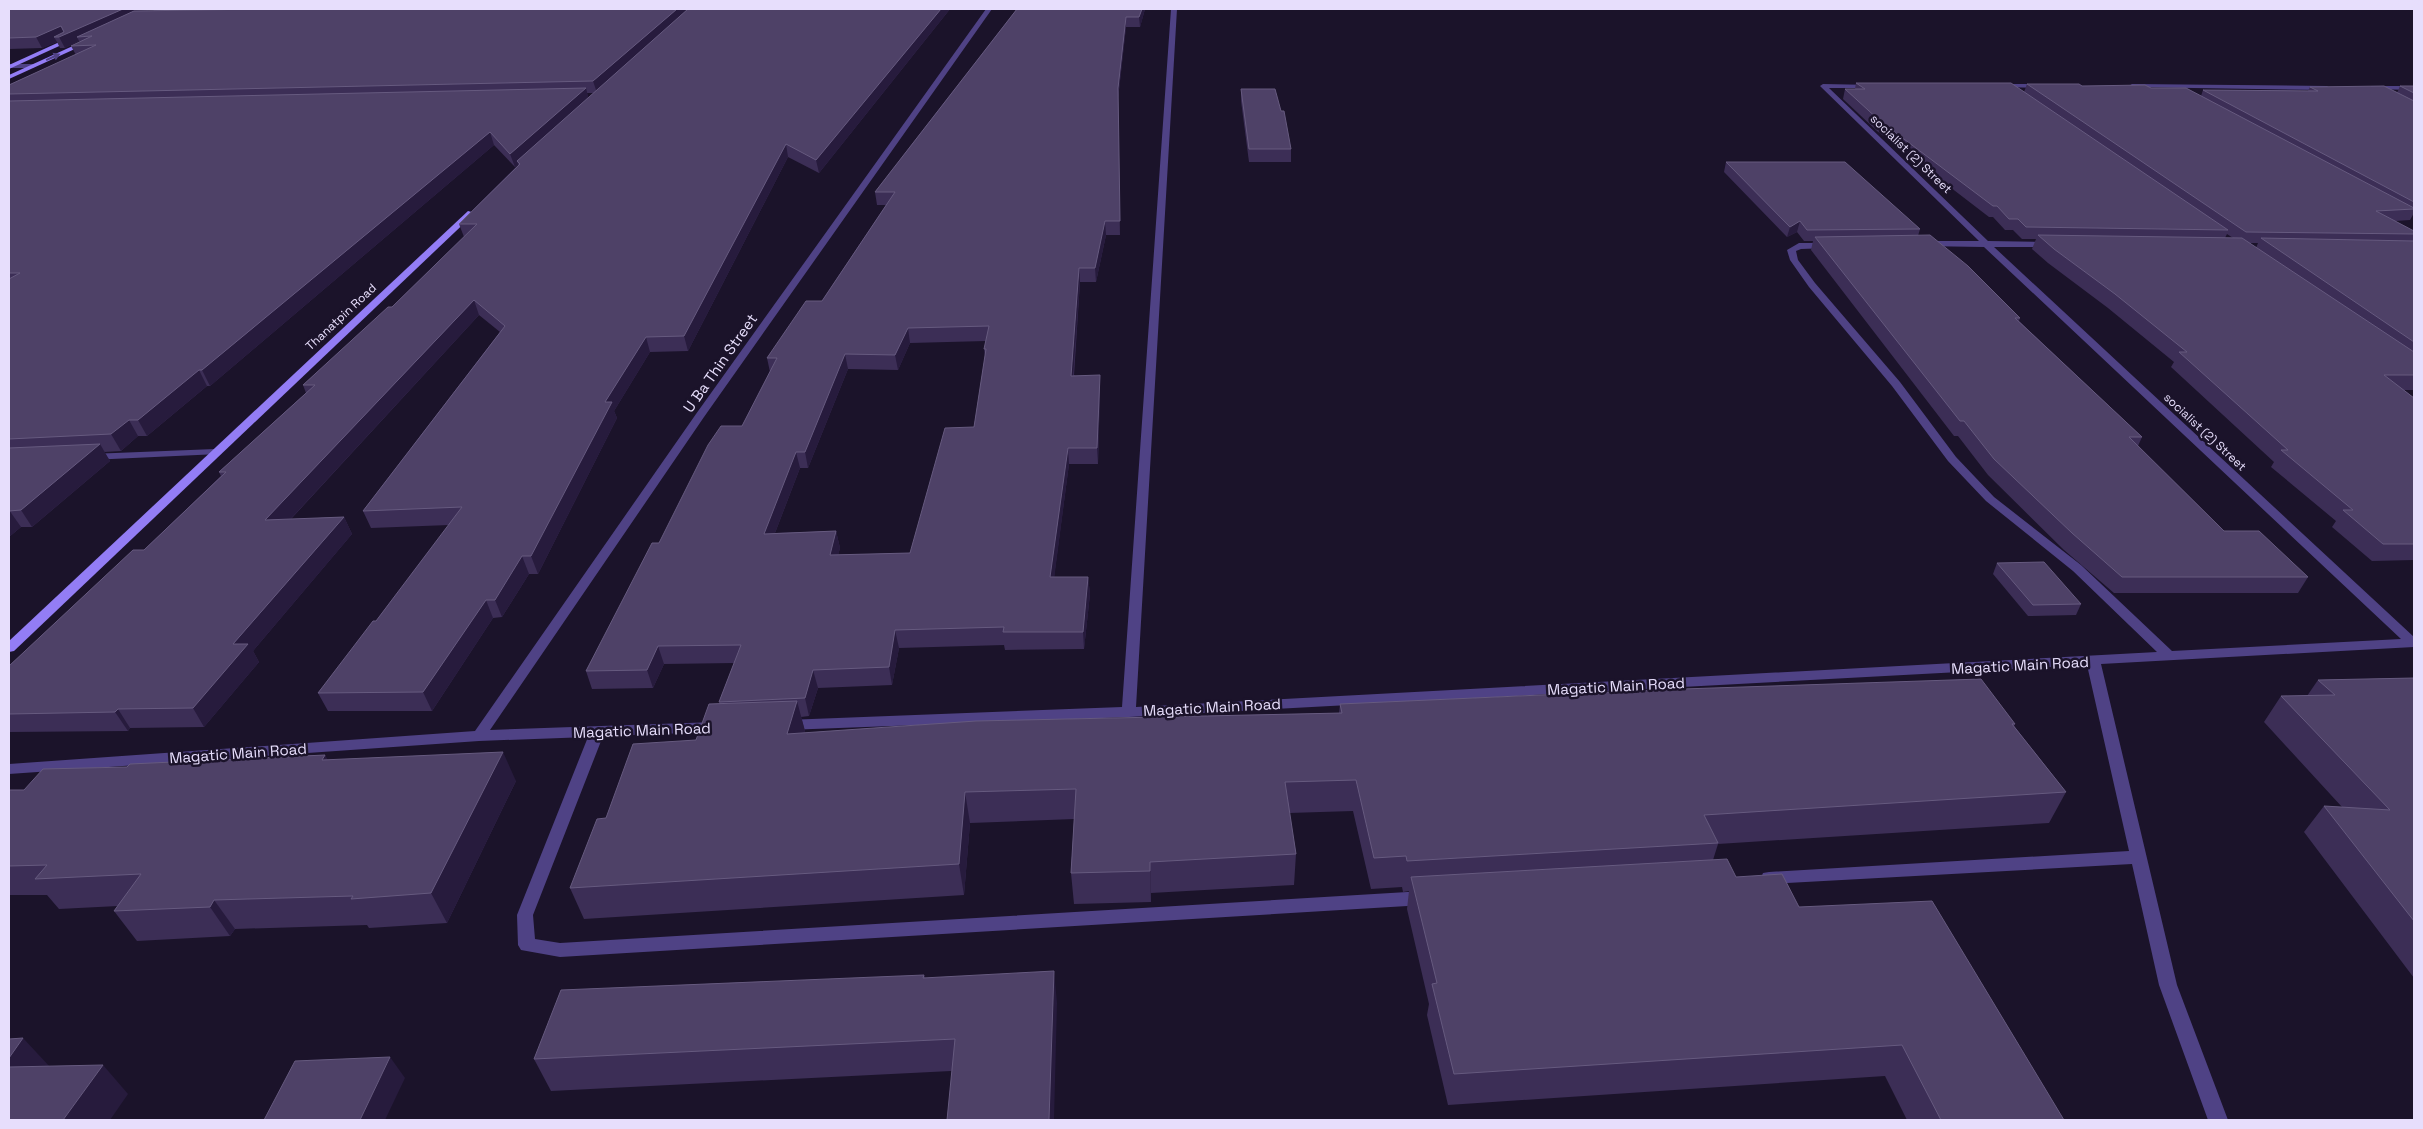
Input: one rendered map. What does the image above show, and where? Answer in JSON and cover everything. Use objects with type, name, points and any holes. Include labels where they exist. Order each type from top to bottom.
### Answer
[{"type":"main road","points":[[10,66],[74,38]]},
{"type":"main road","points":[[9,77],[95,38]]},
{"type":"main road","name":"Thanatpin Road","points":[[9,648],[478,206]]},
{"type":"street","name":"U Ba Thin Street","points":[[479,736],[700,416],[988,9]]},
{"type":"street","points":[[1129,712],[1174,9]]},
{"type":"street","points":[[10,66],[33,66]]},
{"type":"street","name":"socialist (2) Street","points":[[1881,86],[1823,86],[1985,243],[2414,643]]},
{"type":"street","points":[[1986,86],[2054,86]]},
{"type":"street","points":[[2006,86],[2022,97]]},
{"type":"street","points":[[2122,86],[2338,88]]},
{"type":"street","points":[[2171,86],[2188,96]]},
{"type":"street","points":[[2358,88],[2414,88]]},
{"type":"street","points":[[2377,88],[2392,95]]},
{"type":"street","points":[[1917,244],[2063,244]]},
{"type":"street","points":[[1840,245],[1799,246],[1791,250],[1794,260],[1812,285],[1896,384],[1952,459],[1990,499],[2077,568],[2170,657]]},
{"type":"street","points":[[78,458],[215,452]]},
{"type":"street","name":"Magatic Main Road","points":[[774,725],[1129,712],[2414,643]]},
{"type":"street","points":[[2093,661],[2168,985],[2218,1120]]},
{"type":"street","name":"Magatic Main Road","points":[[9,769],[479,736],[735,726]]},
{"type":"street","points":[[597,732],[525,915],[526,945],[560,950],[1440,898]]},
{"type":"street","points":[[1750,880],[2138,857]]},
{"type":"building","points":[[9,9],[123,9],[59,37],[54,37],[64,32],[61,26],[36,37],[9,38]]},
{"type":"building","points":[[261,9],[677,9],[593,81],[9,94],[9,85],[96,45],[71,46],[92,36],[77,37],[134,11]]},
{"type":"building","points":[[688,9],[941,9],[816,160],[786,144],[684,336],[646,337],[605,402],[612,402],[531,556],[522,556],[495,600],[486,600],[423,692],[318,693],[373,621],[376,621],[462,507],[363,511],[505,326],[474,300],[265,520],[344,517],[233,644],[248,644],[193,708],[9,714],[9,666],[133,550],[144,550],[226,472],[219,472],[315,385],[303,385],[388,307],[392,307],[477,224],[459,224],[520,164],[517,161]]},
{"type":"building","points":[[1017,9],[1142,9],[1139,17],[1126,17],[1118,88],[1120,221],[1105,221],[1095,268],[1079,268],[1071,376],[1100,375],[1097,448],[1068,448],[1050,577],[1088,577],[1083,632],[1003,632],[1004,627],[895,630],[889,667],[813,670],[805,698],[719,702],[741,645],[658,646],[647,670],[586,671],[652,543],[659,543],[708,445],[721,426],[742,426],[777,358],[767,358],[806,301],[822,301],[895,192],[875,192]],"holes":[[[989,326],[984,349],[986,349],[974,427],[945,428],[910,553],[830,555],[836,531],[764,534],[796,452],[805,452],[845,354],[895,355],[908,328]]]},
{"type":"building","points":[[1856,83],[2011,83],[2228,230],[2026,227],[2018,219],[2009,219],[1997,206],[1993,206],[1880,121],[1845,89],[1865,89]]},
{"type":"building","points":[[2027,84],[2079,84],[2082,86],[2145,85],[2151,88],[2186,88],[2414,208],[2376,211],[2414,231],[2414,234],[2246,232]]},
{"type":"building","points":[[2384,86],[2414,101],[2414,202],[2203,90],[2318,91],[2310,87]]},
{"type":"building","points":[[2400,86],[2414,86],[2414,93]]},
{"type":"building","points":[[586,88],[510,154],[490,132],[202,370],[199,370],[138,420],[129,420],[111,434],[9,439],[9,279],[20,273],[9,273],[9,101]]},
{"type":"building","points":[[1241,89],[1275,89],[1281,111],[1284,111],[1291,149],[1249,149]]},
{"type":"building","points":[[1726,162],[1845,162],[1920,229],[1807,230],[1800,221],[1790,227]]},
{"type":"building","points":[[1930,235],[1968,266],[2020,318],[2015,318],[2142,437],[2129,437],[2224,531],[2259,531],[2308,577],[2122,577],[2072,533],[1994,459],[1964,421],[1960,421],[1815,237]]},
{"type":"building","points":[[2038,235],[2242,238],[2414,352],[2414,375],[2384,375],[2414,398],[2414,544],[2383,544],[2343,510],[2353,510],[2281,450],[2288,450],[2179,352],[2187,352]]},
{"type":"building","points":[[2261,238],[2414,241],[2414,342]]},
{"type":"building","points":[[100,444],[21,510],[9,511],[9,448]]},
{"type":"building","points":[[2044,562],[2081,604],[2033,605],[1997,563]]},
{"type":"building","points":[[2414,678],[2414,921],[2324,806],[2390,810],[2281,696],[2335,695],[2318,680]]},
{"type":"building","points":[[1981,679],[2015,724],[2012,724],[2066,792],[1704,815],[1718,843],[1407,861],[1406,856],[1374,858],[1356,780],[1285,782],[1296,854],[1150,862],[1150,871],[1071,873],[1076,789],[965,792],[959,864],[570,888],[597,819],[606,818],[633,744],[696,740],[709,704],[797,701],[787,734],[976,721],[1342,713],[1340,704],[1653,690]]},
{"type":"building","points":[[503,752],[431,893],[351,899],[353,896],[214,900],[210,907],[114,911],[141,874],[35,879],[47,865],[9,866],[9,790],[24,790],[43,769],[127,767],[130,764],[325,755],[322,760]]},
{"type":"building","points":[[1727,859],[1736,877],[1782,874],[1799,907],[1932,901],[2064,1120],[1941,1120],[1902,1045],[1454,1074],[1432,984],[1437,983],[1411,877]]},
{"type":"building","points":[[1054,971],[1049,1120],[947,1120],[955,1039],[534,1059],[561,990],[924,975],[923,978]]},
{"type":"building","points":[[23,1038],[9,1058],[9,1039]]},
{"type":"building","points":[[390,1057],[360,1120],[264,1120],[295,1061]]},
{"type":"building","points":[[103,1065],[63,1120],[9,1120],[9,1067]]}]
